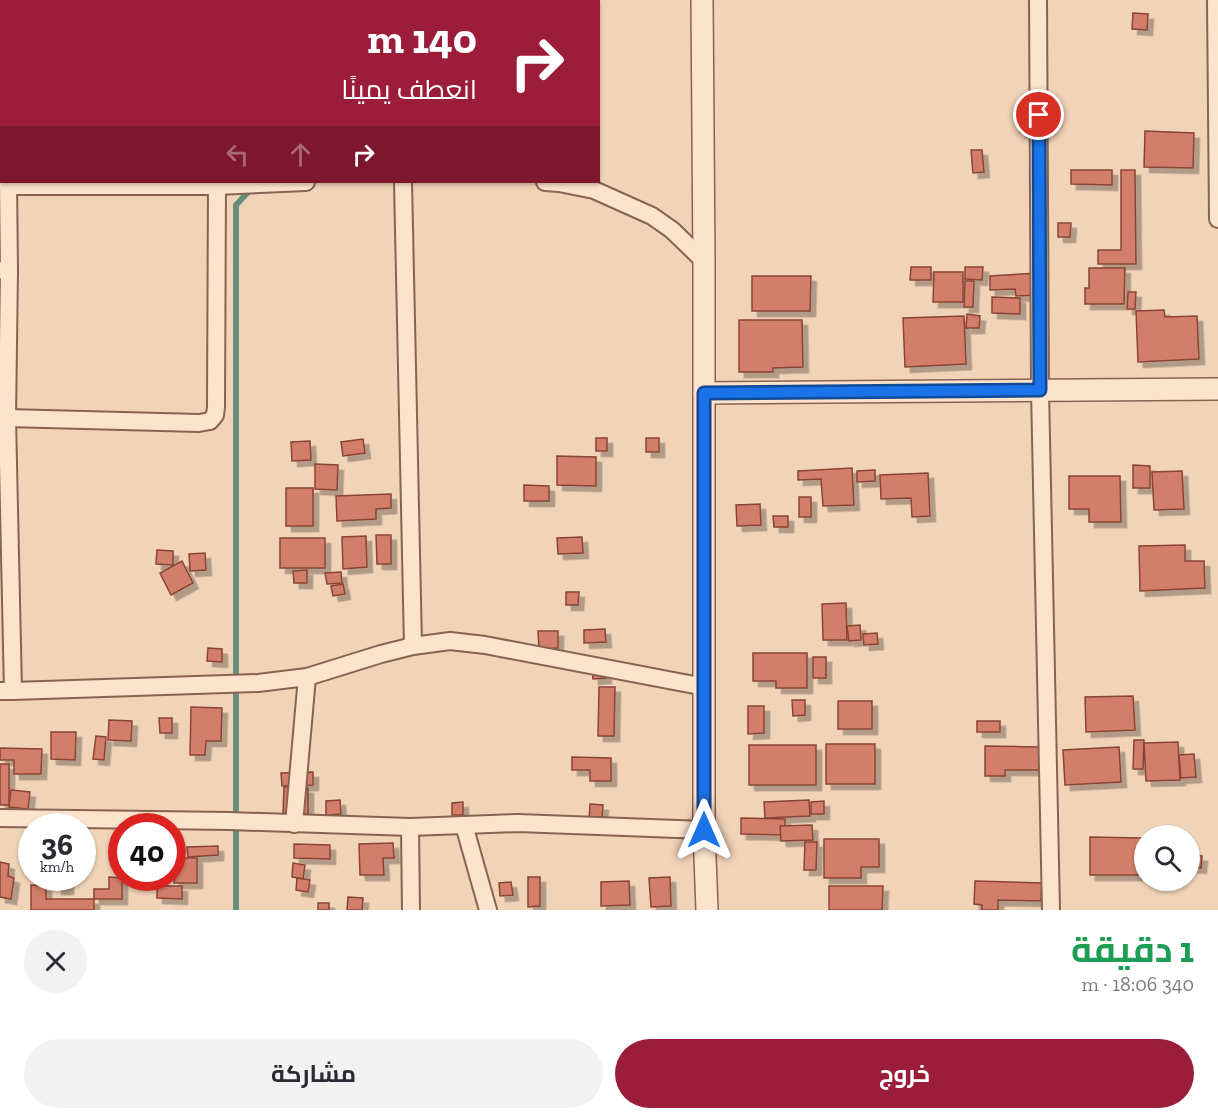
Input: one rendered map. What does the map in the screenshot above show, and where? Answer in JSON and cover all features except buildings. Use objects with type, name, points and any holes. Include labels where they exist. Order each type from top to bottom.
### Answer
[{"type":"street","points":[[690,0],[702,10],[704,830],[707,910]]},
{"type":"street","points":[[1038,0],[1040,390],[1051,910]]},
{"type":"street","points":[[1216,0],[1218,219]]},
{"type":"street","points":[[284,183],[217,186],[8,184],[4,270],[8,418],[6,691],[258,683],[308,677],[381,654],[413,646],[450,641],[485,645],[705,687]]},
{"type":"street","points":[[403,183],[413,646]]},
{"type":"street","points":[[559,183],[594,190],[652,216],[672,230],[704,261]]},
{"type":"street","points":[[8,418],[199,423],[210,421],[215,415],[216,406],[217,186]]},
{"type":"street","points":[[704,393],[1218,389]]},
{"type":"street","points":[[294,824],[308,677]]},
{"type":"street","points":[[0,818],[229,821],[410,827],[518,823],[704,830]]},
{"type":"street","points":[[464,825],[488,910]]},
{"type":"street","points":[[410,827],[411,910]]},
{"type":"waterway","points":[[236,910],[236,205],[252,188]]},
{"type":"route","points":[[704,830],[704,393],[1040,390],[1039,115]]}]
